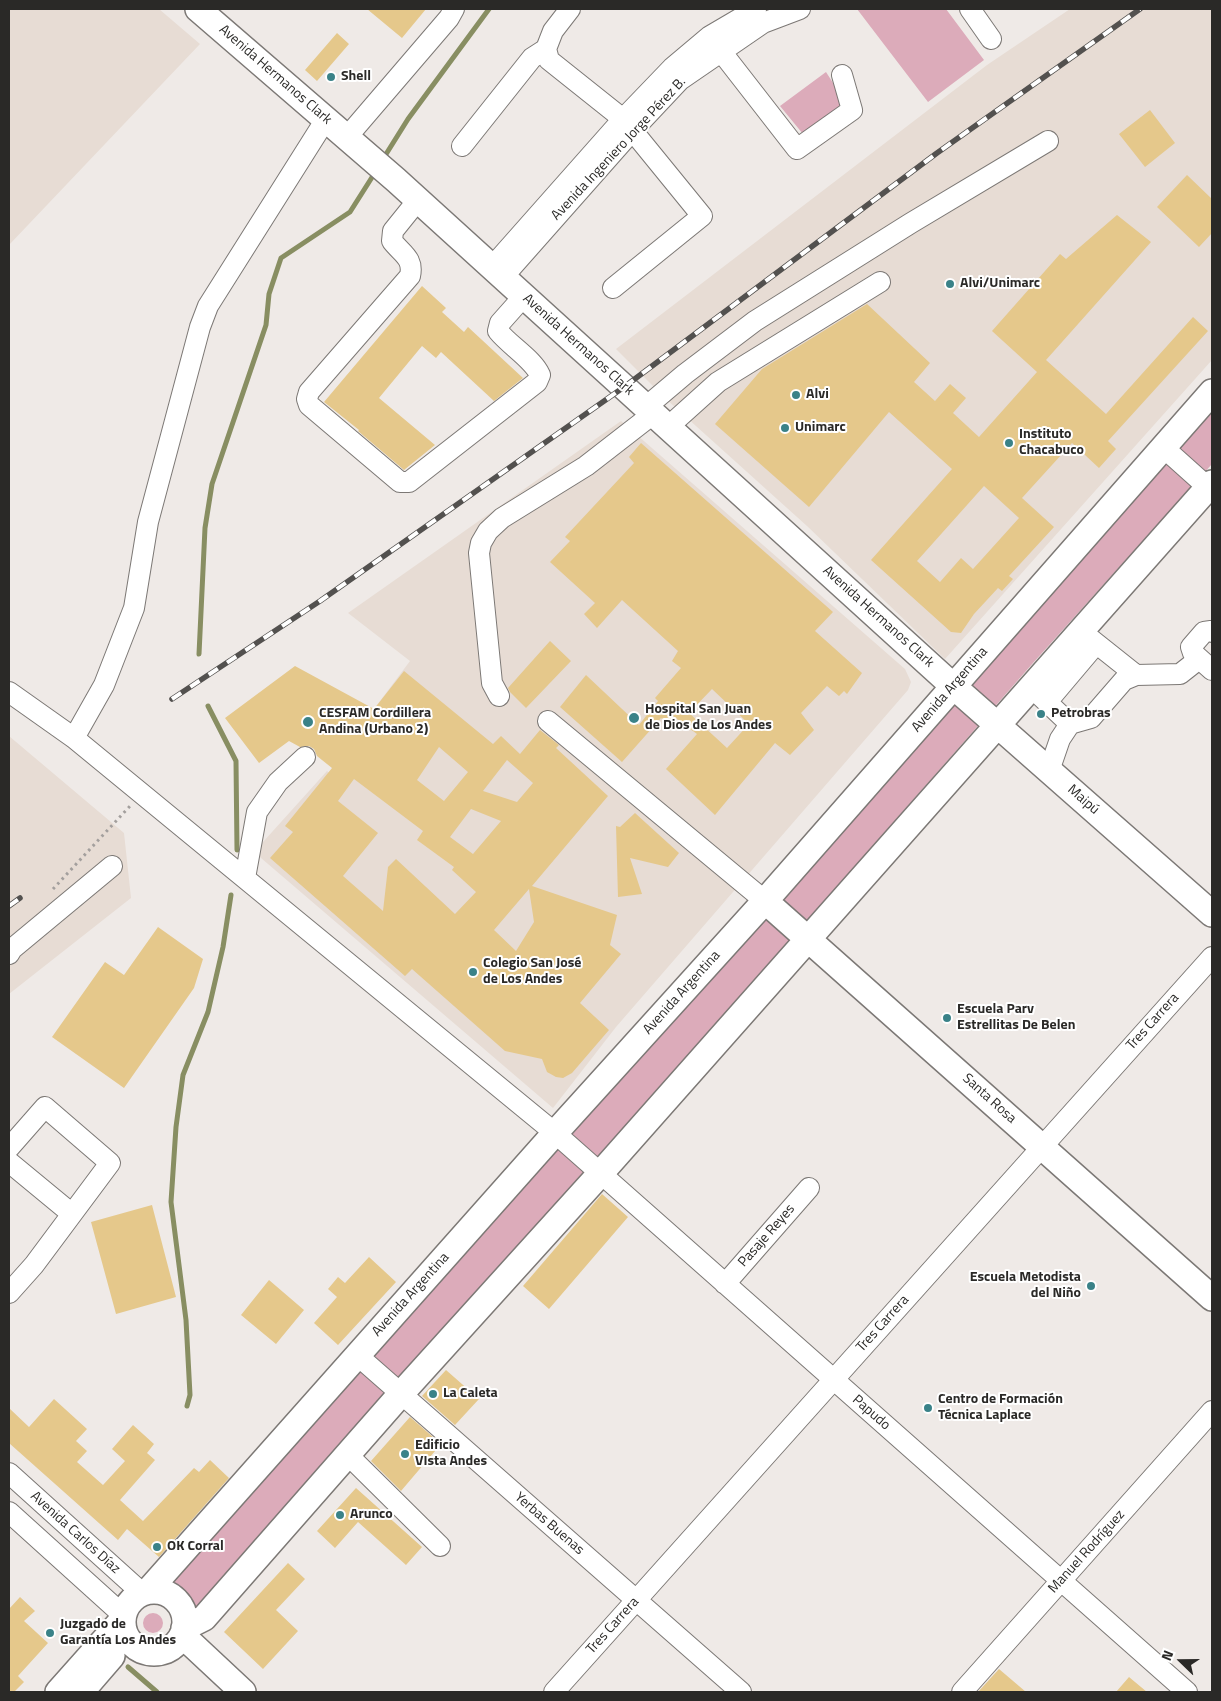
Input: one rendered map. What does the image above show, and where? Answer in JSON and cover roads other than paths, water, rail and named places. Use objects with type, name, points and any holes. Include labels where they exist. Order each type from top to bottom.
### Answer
[{"type":"main road","name":"Avenida Hermanos Clark","points":[[198,9],[396,180],[953,686]]},
{"type":"main road","name":"Avenida Argentina","points":[[125,1624],[130,1602],[145,1592],[765,901],[1212,392]]},
{"type":"main road","points":[[125,1624],[136,1648],[148,1652],[160,1652],[204,1618],[997,725],[1039,695],[1089,638],[1211,487]]},
{"type":"main road","name":"Maipú","points":[[953,686],[1212,914]]},
{"type":"main road","name":"Santa Rosa","points":[[765,901],[1212,1298]]},
{"type":"main road","points":[[145,1592],[162,1592],[173,1598],[182,1609],[184,1615],[179,1637],[217,1692]]},
{"type":"main road","points":[[58,1692],[125,1624]]},
{"type":"main road","points":[[81,1692],[125,1624]]},
{"type":"main road","points":[[179,1637],[243,1692]]},
{"type":"street","points":[[352,141],[449,18],[454,9]]},
{"type":"street","points":[[462,146],[532,58],[546,49],[553,31],[570,9]]},
{"type":"street","name":"Avenida Ingeniero Jorge Pérez B.","points":[[715,44],[756,9]]},
{"type":"street","name":"Avenida Ingeniero Jorge Pérez B.","points":[[497,272],[628,124],[672,68],[715,44],[800,9]]},
{"type":"street","points":[[970,9],[991,39]]},
{"type":"street","points":[[715,44],[797,149],[852,110],[842,75]]},
{"type":"street","points":[[546,49],[549,60],[628,124],[702,216],[613,288]]},
{"type":"street","points":[[74,738],[104,685],[134,608],[148,522],[200,327],[208,306],[326,119]]},
{"type":"street","points":[[656,416],[685,374],[755,321],[911,223],[1048,141]]},
{"type":"street","points":[[418,200],[393,231],[392,241],[409,259],[412,267],[410,276],[309,392],[307,399],[309,405],[400,482],[409,482],[537,382],[540,375],[537,368],[506,341],[498,331],[500,323],[524,296]]},
{"type":"street","points":[[499,696],[492,683],[479,554],[481,543],[488,532],[502,518],[586,466],[656,416],[718,382],[880,282]]},
{"type":"street","points":[[1164,448],[1211,487]]},
{"type":"street","points":[[1049,771],[1060,740],[1070,724],[1091,718],[1124,680],[1136,675],[1180,674],[1206,665],[1193,653],[1191,646],[1204,632],[1212,632]]},
{"type":"street","points":[[1089,638],[1136,675]]},
{"type":"street","name":"Papudo","points":[[9,692],[74,738],[555,1134],[1187,1692]]},
{"type":"street","points":[[1039,695],[1070,724]]},
{"type":"street","points":[[548,722],[765,901]]},
{"type":"street","points":[[245,878],[257,812],[278,782],[305,757]]},
{"type":"street","points":[[9,954],[12,949],[112,866]]},
{"type":"street","name":"Tres Carrera","points":[[554,1692],[1212,956]]},
{"type":"street","points":[[9,1148],[44,1107],[110,1163],[34,1265],[9,1294]]},
{"type":"street","points":[[9,1162],[72,1214]]},
{"type":"street","name":"Pasaje Reyes","points":[[725,1284],[809,1188]]},
{"type":"street","name":"Yerbas Buenas","points":[[357,1355],[741,1692]]},
{"type":"street","name":"Manuel Rodríguez","points":[[962,1692],[1212,1411]]},
{"type":"street","points":[[348,1455],[440,1546]]},
{"type":"street","name":"Avenida Carlos Díaz","points":[[9,1474],[145,1592]]},
{"type":"street","name":"Avenida Carlos Díaz","points":[[9,1512],[125,1624]]},
{"type":"waterway","points":[[383,159],[408,119],[489,9]]},
{"type":"waterway","points":[[199,654],[205,528],[212,484],[266,325],[269,294],[281,258],[350,212],[376,171]]},
{"type":"waterway","points":[[208,706],[236,761],[237,850]]},
{"type":"waterway","points":[[187,1406],[190,1395],[186,1320],[171,1202],[176,1127],[183,1075],[208,1012],[223,947],[231,895]]},
{"type":"waterway","points":[[128,1667],[157,1692]]},
{"type":"railway","points":[[172,699],[320,601],[624,387],[937,153],[1140,9]]},
{"type":"railway","points":[[9,906],[20,898]]},
{"type":"place","name":"Shell","points":[[331,77]]},
{"type":"place","name":"Alvi/Unimarc","points":[[950,284]]},
{"type":"place","name":"Alvi","points":[[796,395]]},
{"type":"place","name":"Unimarc","points":[[785,428]]},
{"type":"place","name":"Instituto Chacabuco","points":[[1009,443]]},
{"type":"place","name":"Petrobras","points":[[1041,714]]},
{"type":"place","name":"Hospital San Juan de Dios de Los Andes","points":[[634,718]]},
{"type":"place","name":"CESFAM Cordillera Andina (Urbano 2)","points":[[308,722]]},
{"type":"place","name":"Colegio San José de Los Andes","points":[[473,972]]},
{"type":"place","name":"Escuela Parv Estrellitas De Belen","points":[[947,1018]]},
{"type":"place","name":"Escuela Metodista del Niño","points":[[1091,1286]]},
{"type":"place","name":"La Caleta","points":[[433,1394]]},
{"type":"place","name":"Centro de Formación Técnica Laplace","points":[[928,1408]]},
{"type":"place","name":"Edificio VIsta Andes","points":[[405,1454]]},
{"type":"place","name":"Arunco","points":[[340,1515]]},
{"type":"place","name":"OK Corral","points":[[157,1547]]},
{"type":"place","name":"Juzgado de Garantía Los Andes","points":[[50,1633]]}]
